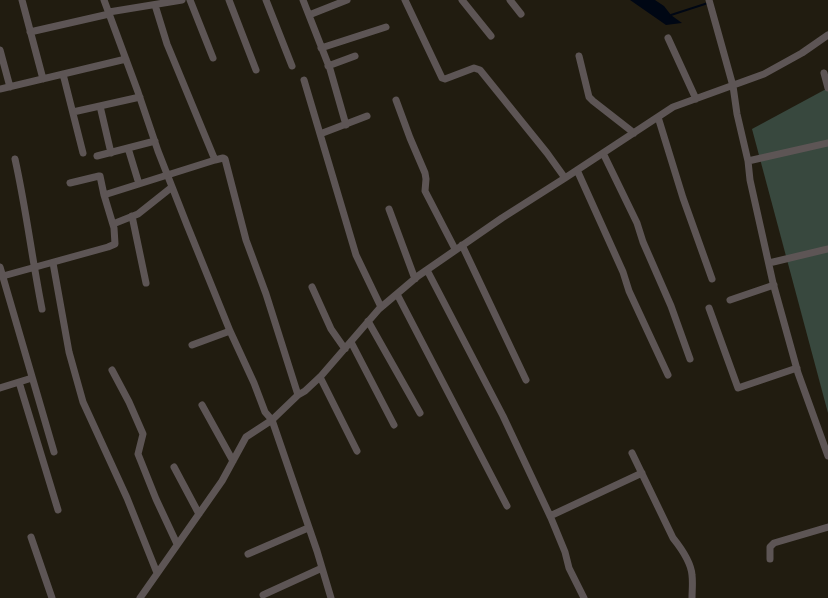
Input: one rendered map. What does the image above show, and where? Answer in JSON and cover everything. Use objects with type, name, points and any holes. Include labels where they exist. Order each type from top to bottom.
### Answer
[{"type":"street","points":[[22,0],[43,79]]},
{"type":"street","points":[[104,0],[167,175],[230,331],[254,383],[265,412],[272,420],[331,598]]},
{"type":"street","points":[[30,32],[109,13],[182,0]]},
{"type":"street","points":[[190,0],[213,58]]},
{"type":"street","points":[[229,0],[256,70]]},
{"type":"street","points":[[266,0],[292,66]]},
{"type":"street","points":[[303,0],[328,66],[346,125]]},
{"type":"street","points":[[309,15],[346,0]]},
{"type":"street","points":[[405,0],[442,78],[445,79],[474,68],[480,70],[566,178]]},
{"type":"street","points":[[462,0],[491,36]]},
{"type":"street","points":[[510,0],[521,14]]},
{"type":"street","points":[[709,0],[732,86],[736,114],[748,162],[750,180],[774,285],[797,368],[828,456]]},
{"type":"street","points":[[155,5],[167,44],[215,160]]},
{"type":"street","points":[[321,48],[386,27]]},
{"type":"street","points":[[140,598],[222,481],[246,437],[272,420],[303,393],[320,377],[381,307],[415,278],[502,218],[673,108],[764,74],[802,53],[828,35]]},
{"type":"street","points":[[668,38],[696,99]]},
{"type":"street","points":[[0,50],[10,87]]},
{"type":"street","points":[[328,66],[355,56]]},
{"type":"street","points":[[579,56],[590,97],[593,101],[634,132]]},
{"type":"street","points":[[0,89],[126,59]]},
{"type":"street","points":[[824,73],[828,88]]},
{"type":"street","points":[[63,74],[82,153]]},
{"type":"street","points":[[304,80],[356,255],[381,307]]},
{"type":"street","points":[[73,112],[140,97]]},
{"type":"street","points":[[396,100],[410,138],[425,172],[425,191],[458,247],[526,380]]},
{"type":"street","points":[[100,106],[111,153]]},
{"type":"street","points":[[320,134],[367,116]]},
{"type":"street","points":[[658,117],[683,198],[712,279]]},
{"type":"street","points":[[97,156],[155,141]]},
{"type":"street","points":[[748,162],[828,143]]},
{"type":"street","points":[[128,148],[139,184]]},
{"type":"street","points":[[603,154],[637,223],[643,242],[671,306],[690,359]]},
{"type":"street","points":[[15,159],[24,201],[42,309]]},
{"type":"street","points":[[104,195],[215,160],[225,159],[246,240],[268,301],[298,396]]},
{"type":"street","points":[[577,170],[623,272],[629,291],[668,375]]},
{"type":"street","points":[[3,276],[53,263],[115,244],[112,224],[100,176],[70,183]]},
{"type":"street","points":[[112,224],[132,216],[172,187]]},
{"type":"street","points":[[389,209],[415,278]]},
{"type":"street","points":[[132,216],[146,283]]},
{"type":"street","points":[[770,263],[828,249]]},
{"type":"street","points":[[53,263],[69,352],[83,402],[127,498],[157,572]]},
{"type":"street","points":[[0,267],[3,276],[3,287],[54,452]]},
{"type":"street","points":[[427,270],[503,416],[550,516],[565,552],[569,568],[584,598]]},
{"type":"street","points":[[730,300],[774,285]]},
{"type":"street","points":[[312,287],[331,329],[345,349]]},
{"type":"street","points":[[397,294],[507,506]]},
{"type":"street","points":[[709,308],[738,388],[797,368]]},
{"type":"street","points":[[368,322],[420,412]]},
{"type":"street","points":[[192,345],[230,331]]},
{"type":"street","points":[[351,342],[394,425]]},
{"type":"street","points":[[112,370],[143,434],[138,454],[156,499],[177,544]]},
{"type":"street","points":[[320,377],[357,451]]},
{"type":"street","points":[[0,388],[32,378]]},
{"type":"street","points":[[18,382],[58,510]]},
{"type":"street","points":[[202,405],[233,461]]},
{"type":"street","points":[[632,453],[673,538],[680,547],[691,570],[693,577],[692,598]]},
{"type":"street","points":[[174,467],[198,514]]},
{"type":"street","points":[[550,516],[642,473]]},
{"type":"street","points":[[770,559],[770,547],[774,543],[828,527]]},
{"type":"street","points":[[248,554],[308,528]]},
{"type":"street","points":[[31,537],[52,598]]},
{"type":"street","points":[[263,595],[322,568]]},
{"type":"green space","points":[[828,88],[828,413],[752,129]]},
{"type":"shaded area","points":[[630,0],[655,0],[664,6],[671,15],[682,23],[666,25]]},
{"type":"waterway","points":[[670,18],[671,15],[708,3]]}]
